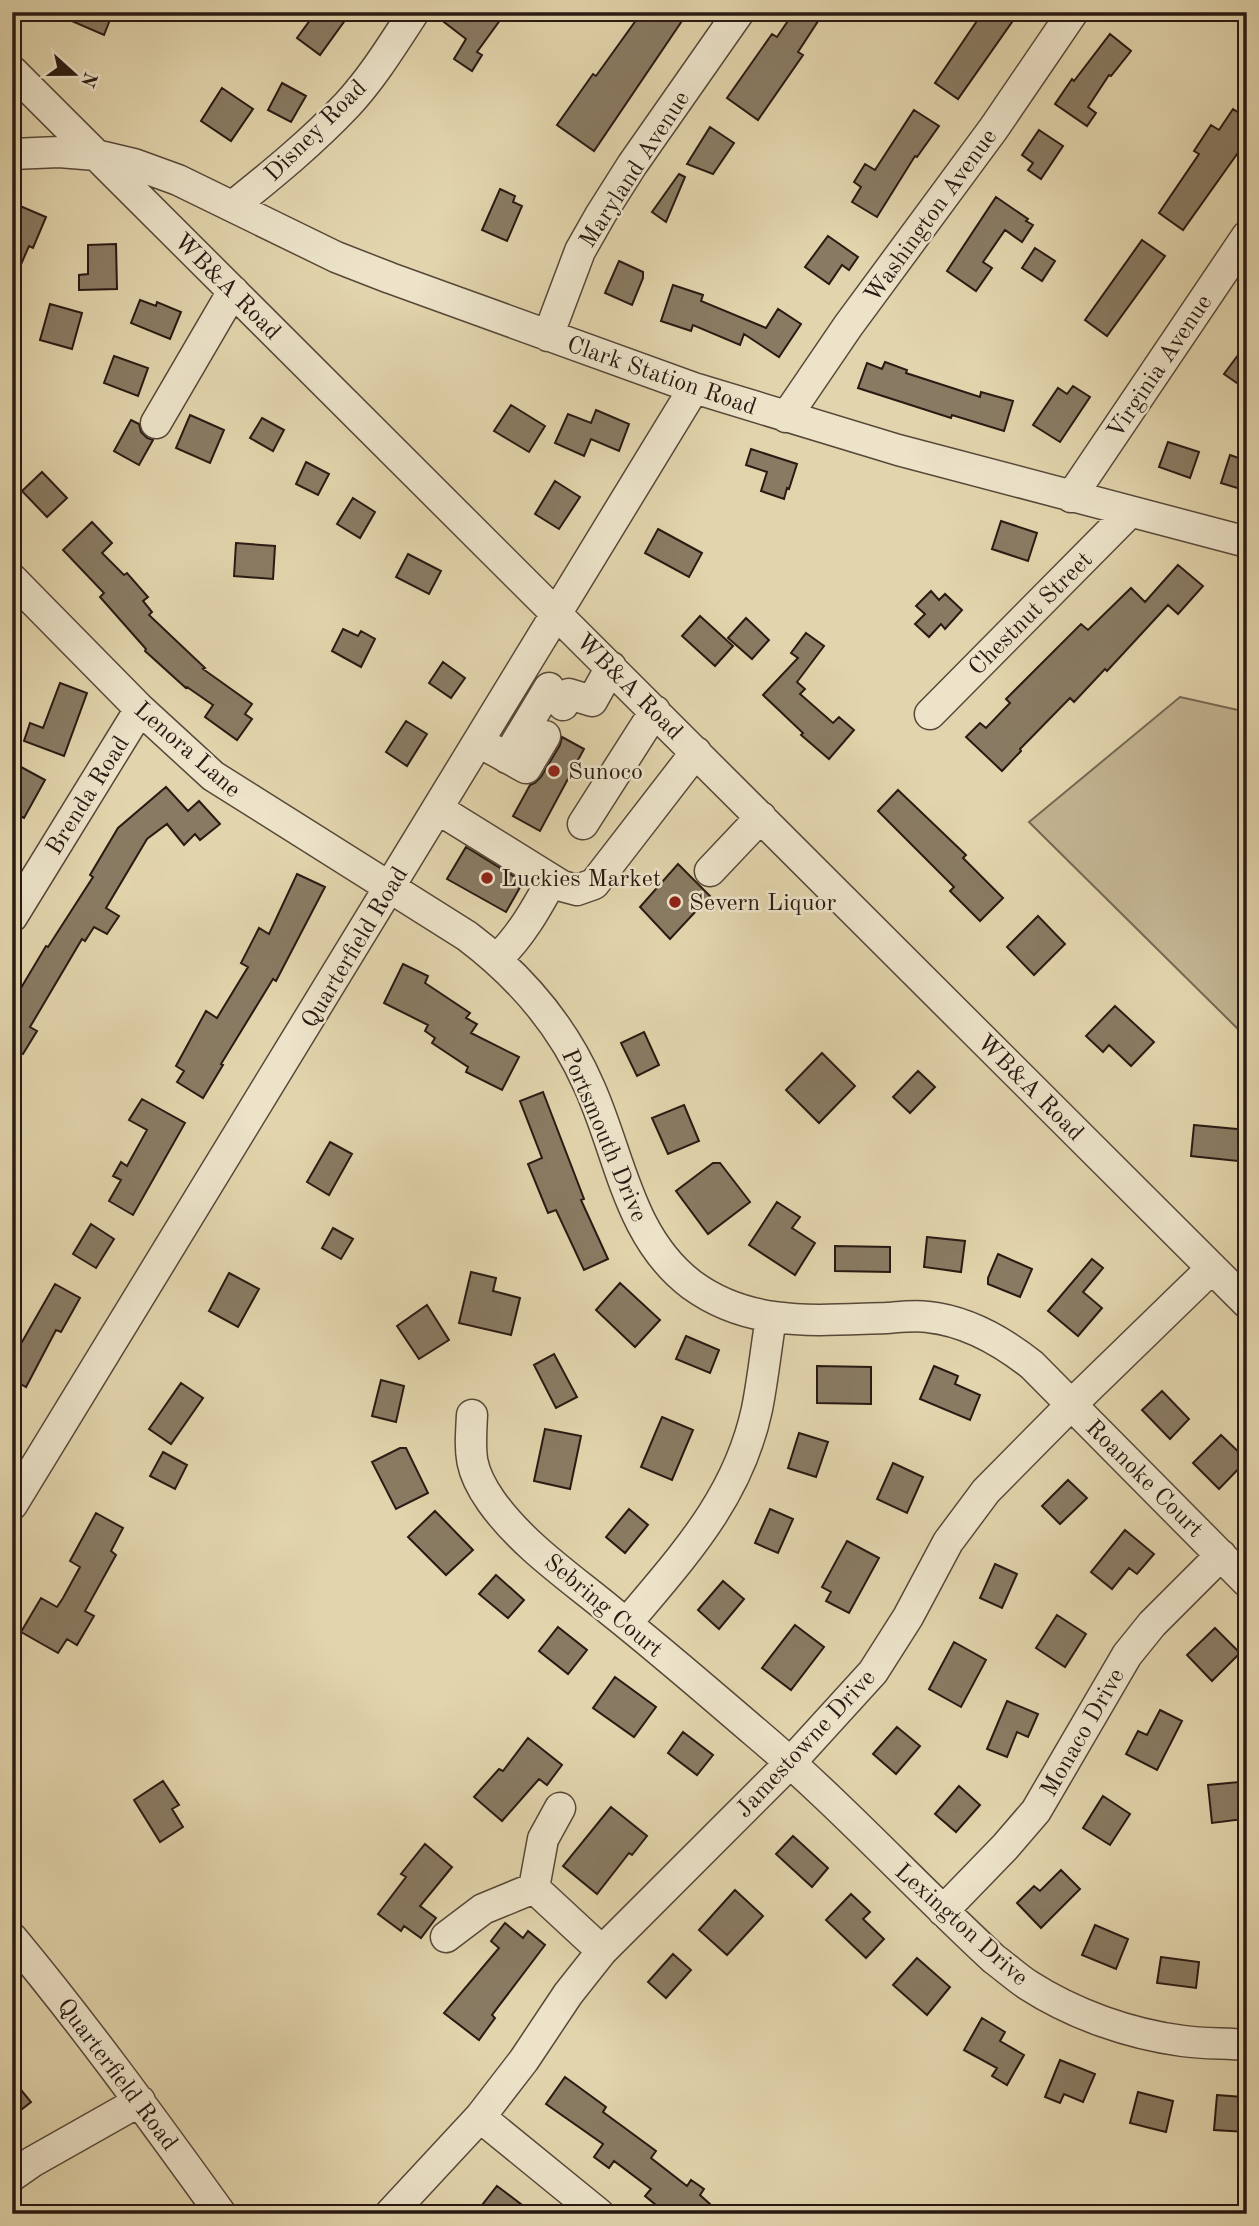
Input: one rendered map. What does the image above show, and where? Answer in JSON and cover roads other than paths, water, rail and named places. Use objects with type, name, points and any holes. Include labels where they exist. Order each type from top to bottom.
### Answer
[{"type":"street","name":"Disney Road","points":[[233,206],[282,168],[348,103],[372,74],[414,12]]},
{"type":"street","name":"Maryland Avenue","points":[[548,336],[580,251],[601,214],[738,12]]},
{"type":"street","name":"Washington Avenue","points":[[786,417],[848,327],[994,128],[1073,12]]},
{"type":"street","name":"WB&A Road","points":[[12,71],[1247,1303]]},
{"type":"street","name":"Clark Station Road","points":[[12,154],[59,152],[96,155],[134,164],[233,206],[337,257],[694,388],[898,450],[1247,542]]},
{"type":"street","name":"Virginia Avenue","points":[[1071,497],[1247,236]]},
{"type":"street","points":[[156,424],[233,291]]},
{"type":"street","name":"Quarterfield Road","points":[[12,1505],[694,388]]},
{"type":"street","name":"Chestnut Street","points":[[930,714],[1129,513]]},
{"type":"street","name":"Lenora Lane","points":[[12,579],[140,709],[213,776],[390,887]]},
{"type":"street","points":[[517,679],[560,695],[592,701],[611,667]]},
{"type":"street","points":[[508,758],[560,695]]},
{"type":"street","name":"Brenda Road","points":[[12,917],[140,709]]},
{"type":"street","points":[[583,824],[655,711]]},
{"type":"street","points":[[479,742],[526,768],[545,736]]},
{"type":"street","points":[[438,809],[562,886],[577,890],[593,884],[696,752]]},
{"type":"street","points":[[710,871],[761,817]]},
{"type":"street","points":[[497,959],[512,945],[552,880]]},
{"type":"street","name":"Portsmouth Drive","points":[[390,887],[467,936],[497,959],[542,1007],[562,1034],[590,1087],[636,1215],[672,1267],[692,1284],[715,1299],[771,1318],[798,1320],[928,1317],[960,1324],[1012,1349],[1072,1404]]},
{"type":"street","name":"Jamestowne Drive","points":[[390,2214],[480,2117],[602,1951],[791,1762],[873,1672],[908,1617],[948,1542],[986,1491],[1212,1268]]},
{"type":"street","points":[[627,1623],[704,1530],[730,1486],[757,1409],[771,1318]]},
{"type":"street","name":"Roanoke Court","points":[[1072,1404],[1247,1582]]},
{"type":"street","name":"Sebring Court","points":[[472,1416],[470,1455],[477,1479],[492,1503],[542,1554],[791,1762]]},
{"type":"street","name":"Monaco Drive","points":[[943,1911],[1036,1811],[1127,1655],[1152,1623],[1221,1555]]},
{"type":"street","name":"Lexington Drive","points":[[791,1762],[994,1959],[1027,1984],[1088,2016],[1134,2031],[1182,2041],[1247,2045]]},
{"type":"street","points":[[534,1888],[543,1839],[560,1808]]},
{"type":"street","points":[[534,1888],[602,1951]]},
{"type":"street","points":[[446,1937],[483,1909],[534,1888]]},
{"type":"street","name":"Quarterfield Road","points":[[12,1938],[140,2101],[220,2214]]},
{"type":"street","points":[[12,2176],[140,2101]]},
{"type":"street","points":[[480,2117],[599,2214]]},
{"type":"place","name":"Sunoco","points":[[554,771]]},
{"type":"place","name":"Luckies Market","points":[[487,878]]},
{"type":"place","name":"Severn Liquor","points":[[675,902]]}]
